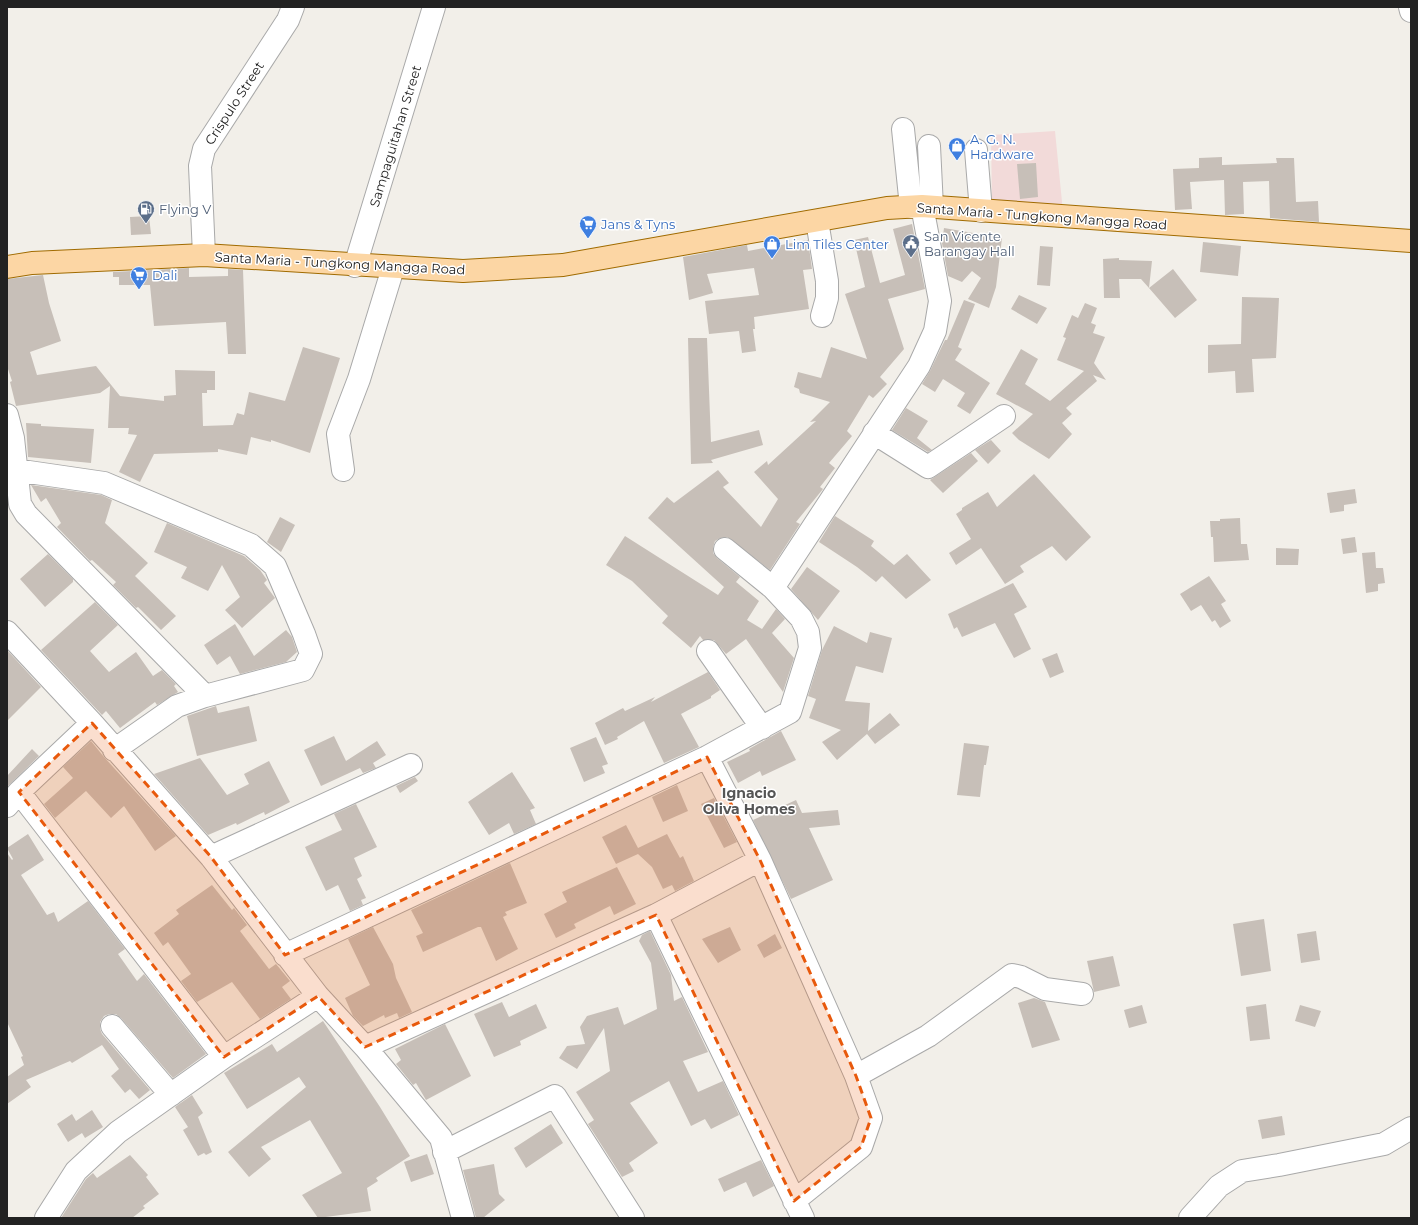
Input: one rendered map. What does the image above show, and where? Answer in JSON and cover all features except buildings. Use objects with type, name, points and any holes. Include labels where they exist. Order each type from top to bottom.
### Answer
[{"type":"main road","name":"Santa Maria - Tungkong Mangga Road","points":[[7,267],[32,263],[204,255],[355,266],[463,271],[563,265],[887,208],[921,207],[1411,241]]},
{"type":"street","name":"Crispulo Street","points":[[204,255],[200,166],[204,149],[288,20],[293,7]]},
{"type":"street","name":"Sampaguitahan Street","points":[[355,266],[434,7]]},
{"type":"street","points":[[1410,7],[1411,11]]},
{"type":"street","points":[[773,588],[919,366],[935,331],[940,301],[921,207],[902,129]]},
{"type":"street","points":[[921,207],[929,146]]},
{"type":"street","points":[[976,150],[981,211]]},
{"type":"street","points":[[817,221],[827,281],[827,298],[822,316]]},
{"type":"street","points":[[343,470],[338,434],[359,379],[393,268]]},
{"type":"street","points":[[7,416],[20,504],[26,514],[205,696]]},
{"type":"street","points":[[874,433],[928,467],[1004,416]]},
{"type":"street","points":[[15,470],[104,483],[251,545],[275,566],[304,634],[311,654],[303,670],[205,696],[177,706],[114,750]]},
{"type":"street","points":[[285,955],[707,757],[790,712],[810,648],[808,632],[800,618],[773,588],[725,550]]},
{"type":"street","points":[[7,632],[92,723],[114,750],[211,857],[318,996],[366,1047],[440,1138],[463,1218]]},
{"type":"street","points":[[708,651],[762,728]]},
{"type":"street","points":[[92,723],[13,799],[224,1058]]},
{"type":"street","points":[[656,915],[798,1210],[861,1147],[871,1118],[856,1076],[760,860],[707,757]]},
{"type":"street","points":[[211,857],[412,765]]},
{"type":"street","points":[[366,1047],[656,915],[760,860]]},
{"type":"street","points":[[856,1076],[928,1036],[1012,975],[1021,977],[1045,989],[1082,994]]},
{"type":"street","points":[[46,1218],[76,1171],[118,1132],[224,1058],[318,996]]},
{"type":"street","points":[[112,1026],[171,1095]]},
{"type":"street","points":[[444,1152],[555,1096],[633,1218]]},
{"type":"street","points":[[1190,1218],[1219,1186],[1242,1171],[1384,1144],[1411,1128]]},
{"type":"highlighted area","points":[[92,723],[211,857],[285,955],[707,757],[760,860],[856,1076],[871,1118],[861,1147],[794,1201],[656,915],[365,1047],[318,996],[224,1057],[19,792]]},
{"type":"shaded area","points":[[1055,131],[1063,212],[992,206],[991,135]]},
{"type":"place","name":"A. G. N. Hardware","points":[[957,161]]},
{"type":"place","name":"Flying V","points":[[146,224]]},
{"type":"place","name":"Jans & Tyns","points":[[588,239]]},
{"type":"place","name":"San Vicente Barangay Hall","points":[[911,258]]},
{"type":"place","name":"Lim Tiles Center","points":[[772,259]]},
{"type":"place","name":"Dali","points":[[139,290]]},
{"type":"district","name":"Ignacio Oliva Homes","points":[[749,802]]}]
